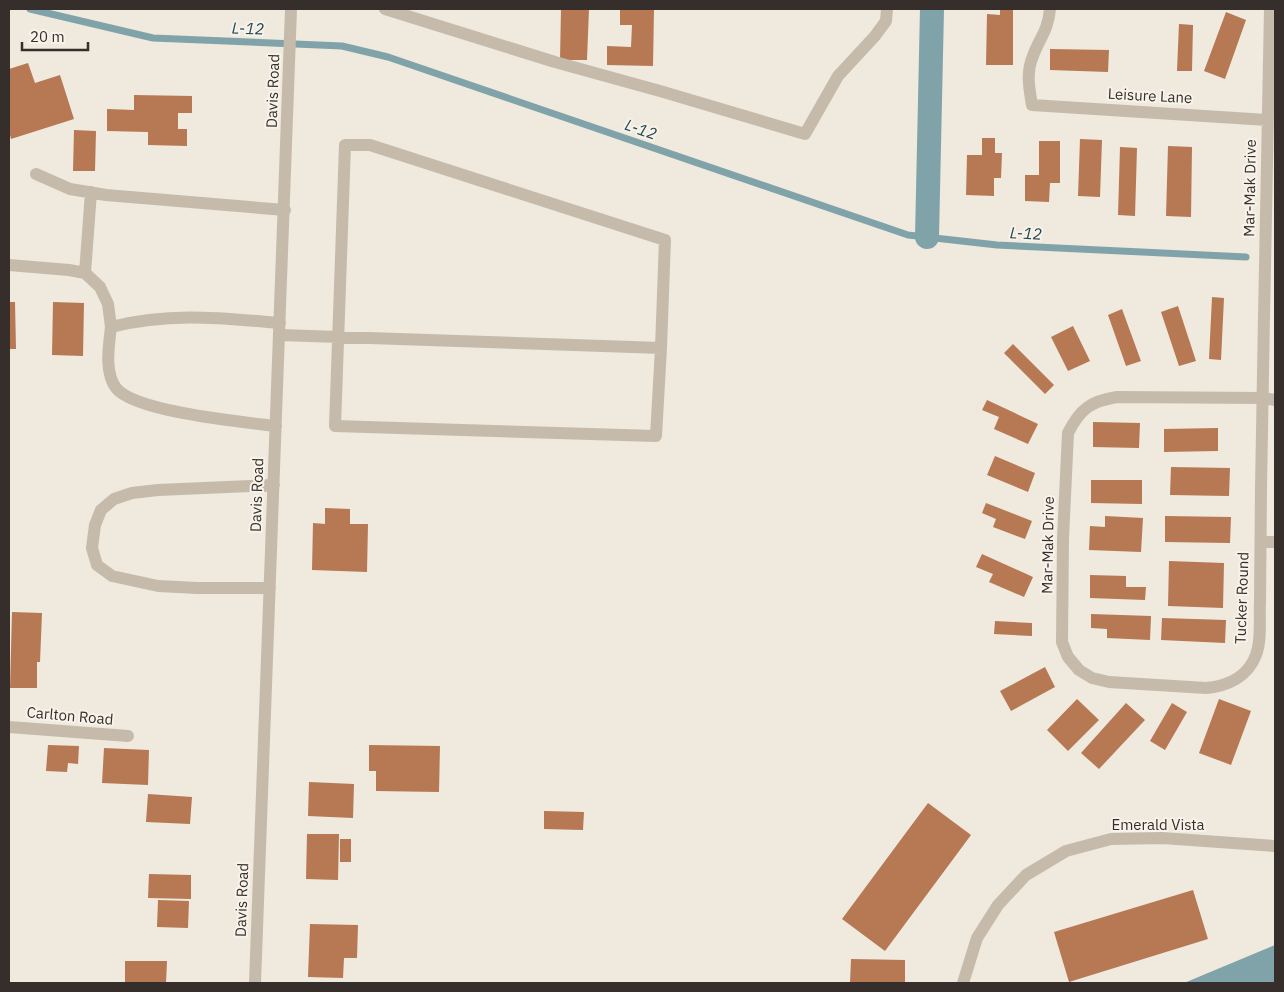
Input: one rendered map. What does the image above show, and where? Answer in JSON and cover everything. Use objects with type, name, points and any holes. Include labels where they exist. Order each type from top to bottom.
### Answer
[{"type":"street","name":"Davis Road","points":[[255,983],[291,9]]},
{"type":"street","points":[[385,9],[555,62],[805,134],[838,76],[875,36],[886,21],[887,9]]},
{"type":"street","name":"Leisure Lane","points":[[1050,9],[1050,18],[1045,34],[1033,54],[1029,69],[1028,84],[1032,105],[1267,120]]},
{"type":"street","name":"Mar-Mak Drive","points":[[1261,542],[1269,399],[1267,120],[1270,9]]},
{"type":"street","points":[[345,145],[370,145],[665,240],[662,348],[656,436],[335,426],[338,336],[345,145]]},
{"type":"street","points":[[36,174],[70,189],[162,200],[284,210]]},
{"type":"street","points":[[85,273],[91,192]]},
{"type":"street","points":[[9,265],[85,273],[100,287],[108,304],[111,327],[109,370],[116,388],[130,399],[186,413],[276,426]]},
{"type":"street","points":[[111,327],[160,318],[199,316],[338,336],[662,348]]},
{"type":"street","name":"Mar-Mak Drive","points":[[1256,655],[1248,668],[1236,680],[1221,686],[1206,688],[1109,682],[1092,678],[1079,670],[1068,657],[1062,642],[1068,433],[1075,418],[1086,407],[1101,400],[1116,397],[1269,399]]},
{"type":"street","points":[[270,588],[158,586],[112,576],[97,566],[92,548],[94,525],[101,510],[114,499],[132,493],[158,490],[274,485]]},
{"type":"street","points":[[1261,542],[1275,542]]},
{"type":"street","name":"Tucker Round","points":[[1256,655],[1259,638],[1261,542]]},
{"type":"street","name":"Carlton Road","points":[[9,727],[128,736]]},
{"type":"street","name":"Emerald Vista","points":[[963,983],[977,938],[998,905],[1026,876],[1066,851],[1111,839],[1162,838],[1275,846]]},
{"type":"water","points":[[1275,945],[1275,983],[1184,983]]},
{"type":"building","points":[[561,9],[589,9],[587,60],[560,60]]},
{"type":"building","points":[[620,9],[654,9],[653,66],[607,65],[607,46],[631,47],[632,25],[620,25]]},
{"type":"building","points":[[1000,9],[1013,9],[1013,65],[986,65],[987,14],[1000,15]]},
{"type":"building","points":[[1226,12],[1246,20],[1225,79],[1204,71]]},
{"type":"building","points":[[1179,24],[1193,25],[1192,71],[1177,71]]},
{"type":"building","points":[[1050,49],[1109,50],[1108,72],[1050,70]]},
{"type":"building","points":[[28,63],[35,83],[60,75],[74,119],[11,139],[9,131],[9,69]]},
{"type":"building","points":[[134,95],[192,96],[192,113],[178,113],[178,129],[187,129],[187,146],[148,145],[148,132],[107,131],[107,109],[134,110]]},
{"type":"building","points":[[74,130],[96,131],[95,171],[73,171]]},
{"type":"building","points":[[982,138],[995,138],[995,153],[1002,153],[1001,178],[994,178],[994,196],[966,195],[967,155],[982,155]]},
{"type":"building","points":[[1080,139],[1102,140],[1100,197],[1078,196]]},
{"type":"building","points":[[1039,141],[1060,141],[1060,183],[1050,183],[1049,202],[1025,201],[1025,175],[1039,175]]},
{"type":"building","points":[[1168,146],[1192,147],[1191,217],[1166,216]]},
{"type":"building","points":[[1120,147],[1137,148],[1135,216],[1118,215]]},
{"type":"building","points":[[1212,297],[1224,298],[1221,360],[1209,359]]},
{"type":"building","points":[[9,302],[15,302],[16,349],[9,349]]},
{"type":"building","points":[[53,302],[84,303],[83,356],[52,355]]},
{"type":"building","points":[[1178,306],[1196,361],[1179,366],[1161,312]]},
{"type":"building","points":[[1122,309],[1141,361],[1126,366],[1108,315]]},
{"type":"building","points":[[1073,326],[1090,361],[1068,371],[1051,337]]},
{"type":"building","points":[[1013,344],[1054,385],[1045,394],[1004,353]]},
{"type":"building","points":[[987,400],[1038,424],[1028,444],[994,429],[999,417],[982,410]]},
{"type":"building","points":[[1093,422],[1140,423],[1139,448],[1093,447]]},
{"type":"building","points":[[1218,428],[1218,451],[1164,452],[1164,429]]},
{"type":"building","points":[[995,456],[1035,473],[1028,492],[987,475]]},
{"type":"building","points":[[1171,467],[1230,468],[1229,496],[1170,495]]},
{"type":"building","points":[[1091,480],[1142,480],[1142,504],[1091,503]]},
{"type":"building","points":[[986,503],[1032,521],[1025,539],[993,527],[996,519],[982,513]]},
{"type":"building","points":[[325,508],[350,509],[350,524],[368,524],[367,572],[312,570],[313,523],[325,524]]},
{"type":"building","points":[[1105,516],[1143,518],[1141,552],[1089,550],[1090,526],[1105,527]]},
{"type":"building","points":[[1165,516],[1231,517],[1230,543],[1165,542]]},
{"type":"building","points":[[982,554],[1033,577],[1024,597],[989,582],[993,574],[976,567]]},
{"type":"building","points":[[1169,561],[1224,563],[1223,608],[1168,606]]},
{"type":"building","points":[[1090,575],[1126,576],[1126,587],[1146,587],[1145,600],[1090,598]]},
{"type":"building","points":[[12,612],[42,613],[40,662],[37,662],[37,688],[10,688]]},
{"type":"building","points":[[1091,614],[1151,616],[1150,640],[1107,638],[1107,629],[1091,628]]},
{"type":"building","points":[[1162,618],[1226,620],[1225,643],[1161,640]]},
{"type":"building","points":[[995,621],[1032,623],[1032,636],[994,634]]},
{"type":"building","points":[[1045,667],[1055,687],[1011,711],[1000,691]]},
{"type":"building","points":[[1077,699],[1099,720],[1068,751],[1047,730]]},
{"type":"building","points":[[1219,699],[1251,711],[1231,765],[1199,753]]},
{"type":"building","points":[[1126,703],[1145,720],[1099,769],[1081,753]]},
{"type":"building","points":[[1172,703],[1187,712],[1165,750],[1150,741]]},
{"type":"building","points":[[48,745],[79,746],[78,764],[68,763],[67,772],[46,771]]},
{"type":"building","points":[[369,745],[440,746],[439,792],[376,791],[376,771],[369,771]]},
{"type":"building","points":[[104,748],[149,750],[148,785],[102,783]]},
{"type":"building","points":[[309,782],[354,784],[353,818],[308,816]]},
{"type":"building","points":[[148,794],[192,797],[190,824],[146,822]]},
{"type":"building","points":[[928,803],[971,835],[885,951],[842,919]]},
{"type":"building","points":[[544,811],[584,812],[583,830],[544,829]]},
{"type":"building","points":[[307,834],[339,834],[338,880],[306,879]]},
{"type":"building","points":[[340,839],[351,839],[351,862],[340,862]]},
{"type":"building","points":[[149,874],[191,875],[191,899],[148,898]]},
{"type":"building","points":[[1193,890],[1208,939],[1069,982],[1054,932]]},
{"type":"building","points":[[158,900],[189,901],[188,928],[157,927]]},
{"type":"building","points":[[310,924],[358,925],[357,958],[344,958],[343,978],[308,977]]},
{"type":"building","points":[[851,959],[905,960],[905,983],[850,983]]},
{"type":"building","points":[[125,961],[167,961],[166,983],[125,983]]},
{"type":"waterway","name":"L-12","points":[[30,9],[153,38],[342,46],[388,57],[908,235],[997,245],[1246,257]]},
{"type":"waterway","points":[[927,237],[932,9]]}]
